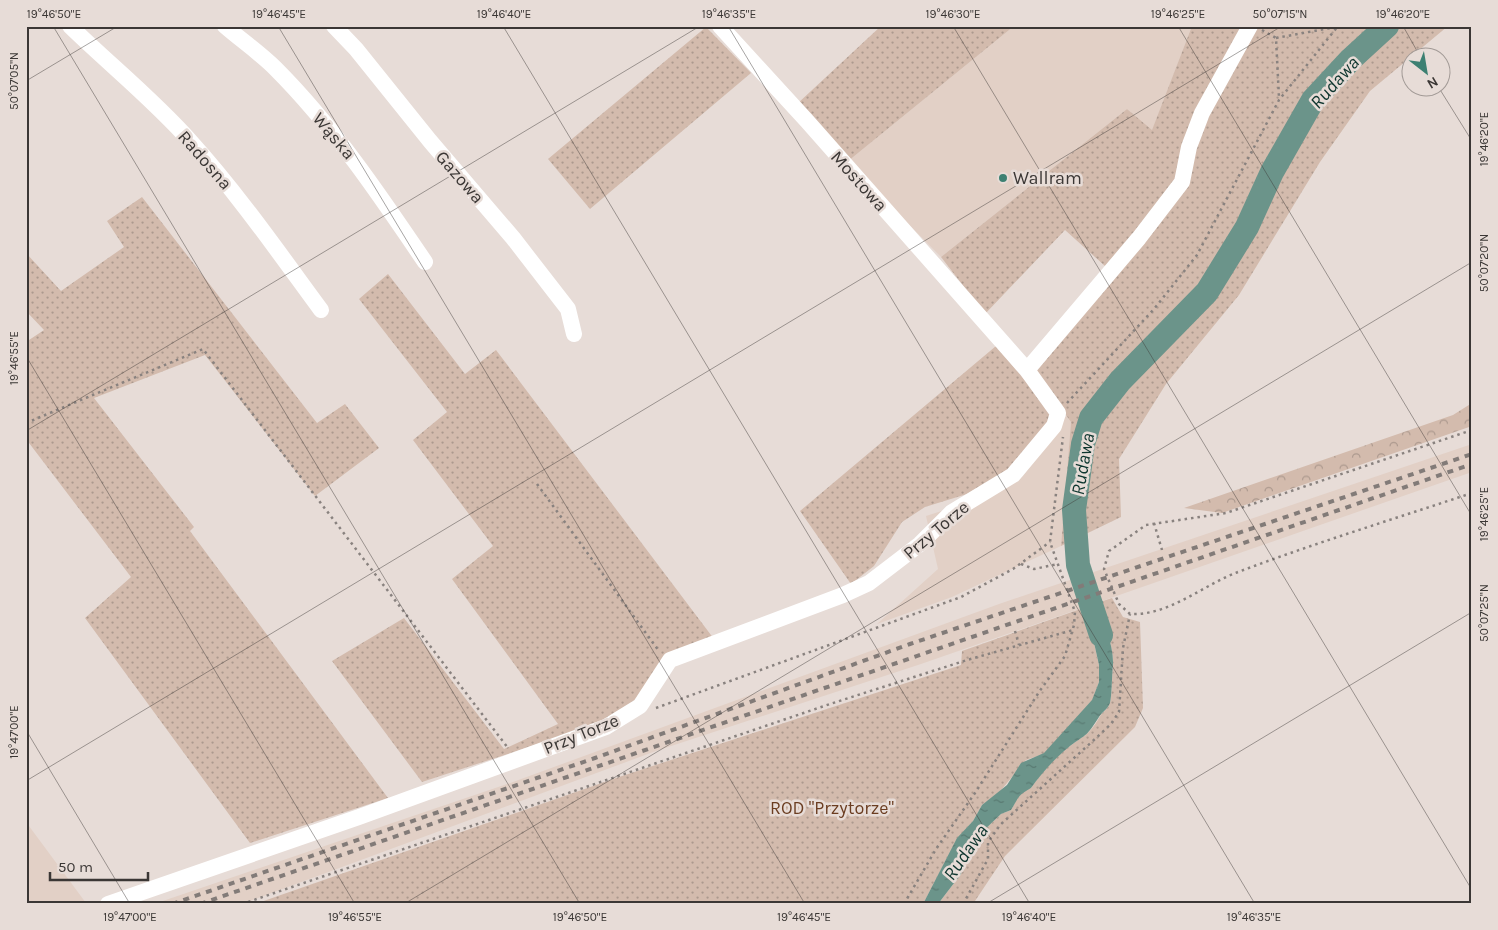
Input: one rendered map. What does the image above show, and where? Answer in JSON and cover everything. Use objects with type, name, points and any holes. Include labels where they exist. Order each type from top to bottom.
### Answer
[{"type":"street","name":"Radosna","points":[[70,26],[190,141],[233,192],[321,310]]},
{"type":"street","name":"Wąska","points":[[225,26],[274,68],[324,123],[363,172],[425,262]]},
{"type":"street","name":"Gazowa","points":[[334,26],[356,48],[430,141],[513,238],[568,309],[574,334]]},
{"type":"street","name":"Mostowa","points":[[720,26],[1027,370],[1058,413]]},
{"type":"street","points":[[1027,370],[1139,238],[1182,182],[1189,147],[1202,113],[1250,26]]},
{"type":"street","name":"Przy Torze","points":[[108,904],[359,817],[606,726],[640,706],[670,660],[843,595],[870,582],[920,544],[952,512],[1013,475],[1054,426],[1058,413]]},
{"type":"path","points":[[1256,26],[1276,38],[1338,26]]},
{"type":"path","points":[[904,904],[936,849],[975,794],[1039,692],[1065,656],[1073,630],[1075,612],[1050,542],[1063,447],[1062,425],[1058,413],[1154,308],[1197,255],[1279,100],[1338,26]]},
{"type":"path","points":[[1276,38],[1279,100]]},
{"type":"path","points":[[26,424],[203,349],[516,760]]},
{"type":"path","points":[[1472,430],[1226,513],[1146,525],[1109,551],[1104,569],[1119,604],[1130,614],[1156,611],[1236,573],[1472,493]]},
{"type":"path","points":[[537,484],[663,656],[670,660]]},
{"type":"path","points":[[1154,524],[1162,550]]},
{"type":"path","points":[[653,709],[962,597],[1021,564],[1050,542]]},
{"type":"path","points":[[1021,564],[1034,569],[1058,564]]},
{"type":"path","points":[[963,904],[988,859],[988,842],[1000,825],[1111,724],[1119,712],[1123,648],[1130,614]]},
{"type":"path","points":[[242,904],[714,742],[1019,645],[1073,630]]},
{"type":"path","points":[[1015,631],[1019,645]]},
{"type":"shaded area","points":[[1014,26],[1192,26],[1152,131],[1127,109],[941,257],[847,162]]},
{"type":"shaded area","points":[[1067,415],[1071,422],[1061,546],[952,597],[877,624],[938,569],[926,516],[994,494],[1023,476]]},
{"type":"shaded area","points":[[1472,444],[1472,472],[921,664],[656,751],[242,904],[154,904],[513,782],[999,604]]},
{"type":"shaded area","points":[[26,822],[86,903],[26,904]]},
{"type":"green space","points":[[881,26],[1014,26],[847,162],[797,104]]},
{"type":"green space","points":[[1192,26],[1448,26],[1422,48],[1400,48],[1400,66],[1370,91],[1320,162],[1239,295],[1166,384],[1119,459],[1121,517],[1061,546],[1071,422],[1032,368],[1115,275],[1065,230],[985,314],[941,257],[1127,109],[1152,130]]},
{"type":"green space","points":[[706,27],[751,73],[590,209],[548,159]]},
{"type":"green space","points":[[142,197],[317,423],[345,404],[379,448],[315,496],[205,355],[94,398],[194,527],[190,531],[388,798],[250,843],[85,618],[131,577],[26,439],[26,342],[44,330],[26,311],[26,253],[61,291],[124,247],[107,221]]},
{"type":"green space","points":[[388,274],[465,374],[496,350],[717,643],[671,665],[637,705],[614,719],[422,782],[332,661],[404,618],[504,749],[558,724],[452,579],[493,546],[413,440],[447,412],[359,299]]},
{"type":"green space","points":[[996,346],[1054,415],[1032,456],[967,494],[925,507],[902,522],[874,566],[851,584],[800,511]]},
{"type":"green space","points":[[1472,403],[1472,426],[1222,513],[1184,508],[1453,415]]},
{"type":"green space","points":[[1112,598],[1123,617],[1140,622],[1143,708],[1135,727],[1005,856],[973,904],[938,904],[961,874],[963,865],[978,836],[1001,814],[1011,810],[1021,794],[1031,788],[1059,755],[1089,732],[1109,705],[1113,657],[1104,617],[1103,601]]},
{"type":"green space","name":"ROD \"Przytorze\"","points":[[1086,607],[1099,665],[1099,682],[1092,701],[1044,754],[1026,760],[997,795],[982,805],[973,821],[956,841],[923,904],[255,904],[616,778],[961,665],[962,651]]},
{"type":"water","points":[[1103,601],[1104,617],[1113,657],[1109,705],[1089,732],[1070,746],[1044,771],[1031,788],[1019,797],[1011,810],[1001,814],[978,836],[963,865],[961,874],[938,904],[923,904],[957,838],[973,821],[982,805],[1007,785],[1021,763],[1044,753],[1092,700],[1099,682],[1099,665],[1086,607]]},
{"type":"waterway","name":"Rudawa","points":[[1101,635],[1078,565],[1074,510],[1083,444],[1091,418],[1120,381],[1207,292],[1247,227],[1272,172],[1313,100],[1351,59],[1387,26]]},
{"type":"railway","points":[[172,904],[595,758],[910,644],[1472,454]]},
{"type":"railway","points":[[200,904],[1472,464]]},
{"type":"place","name":"Wallram","points":[[1003,178]]}]
